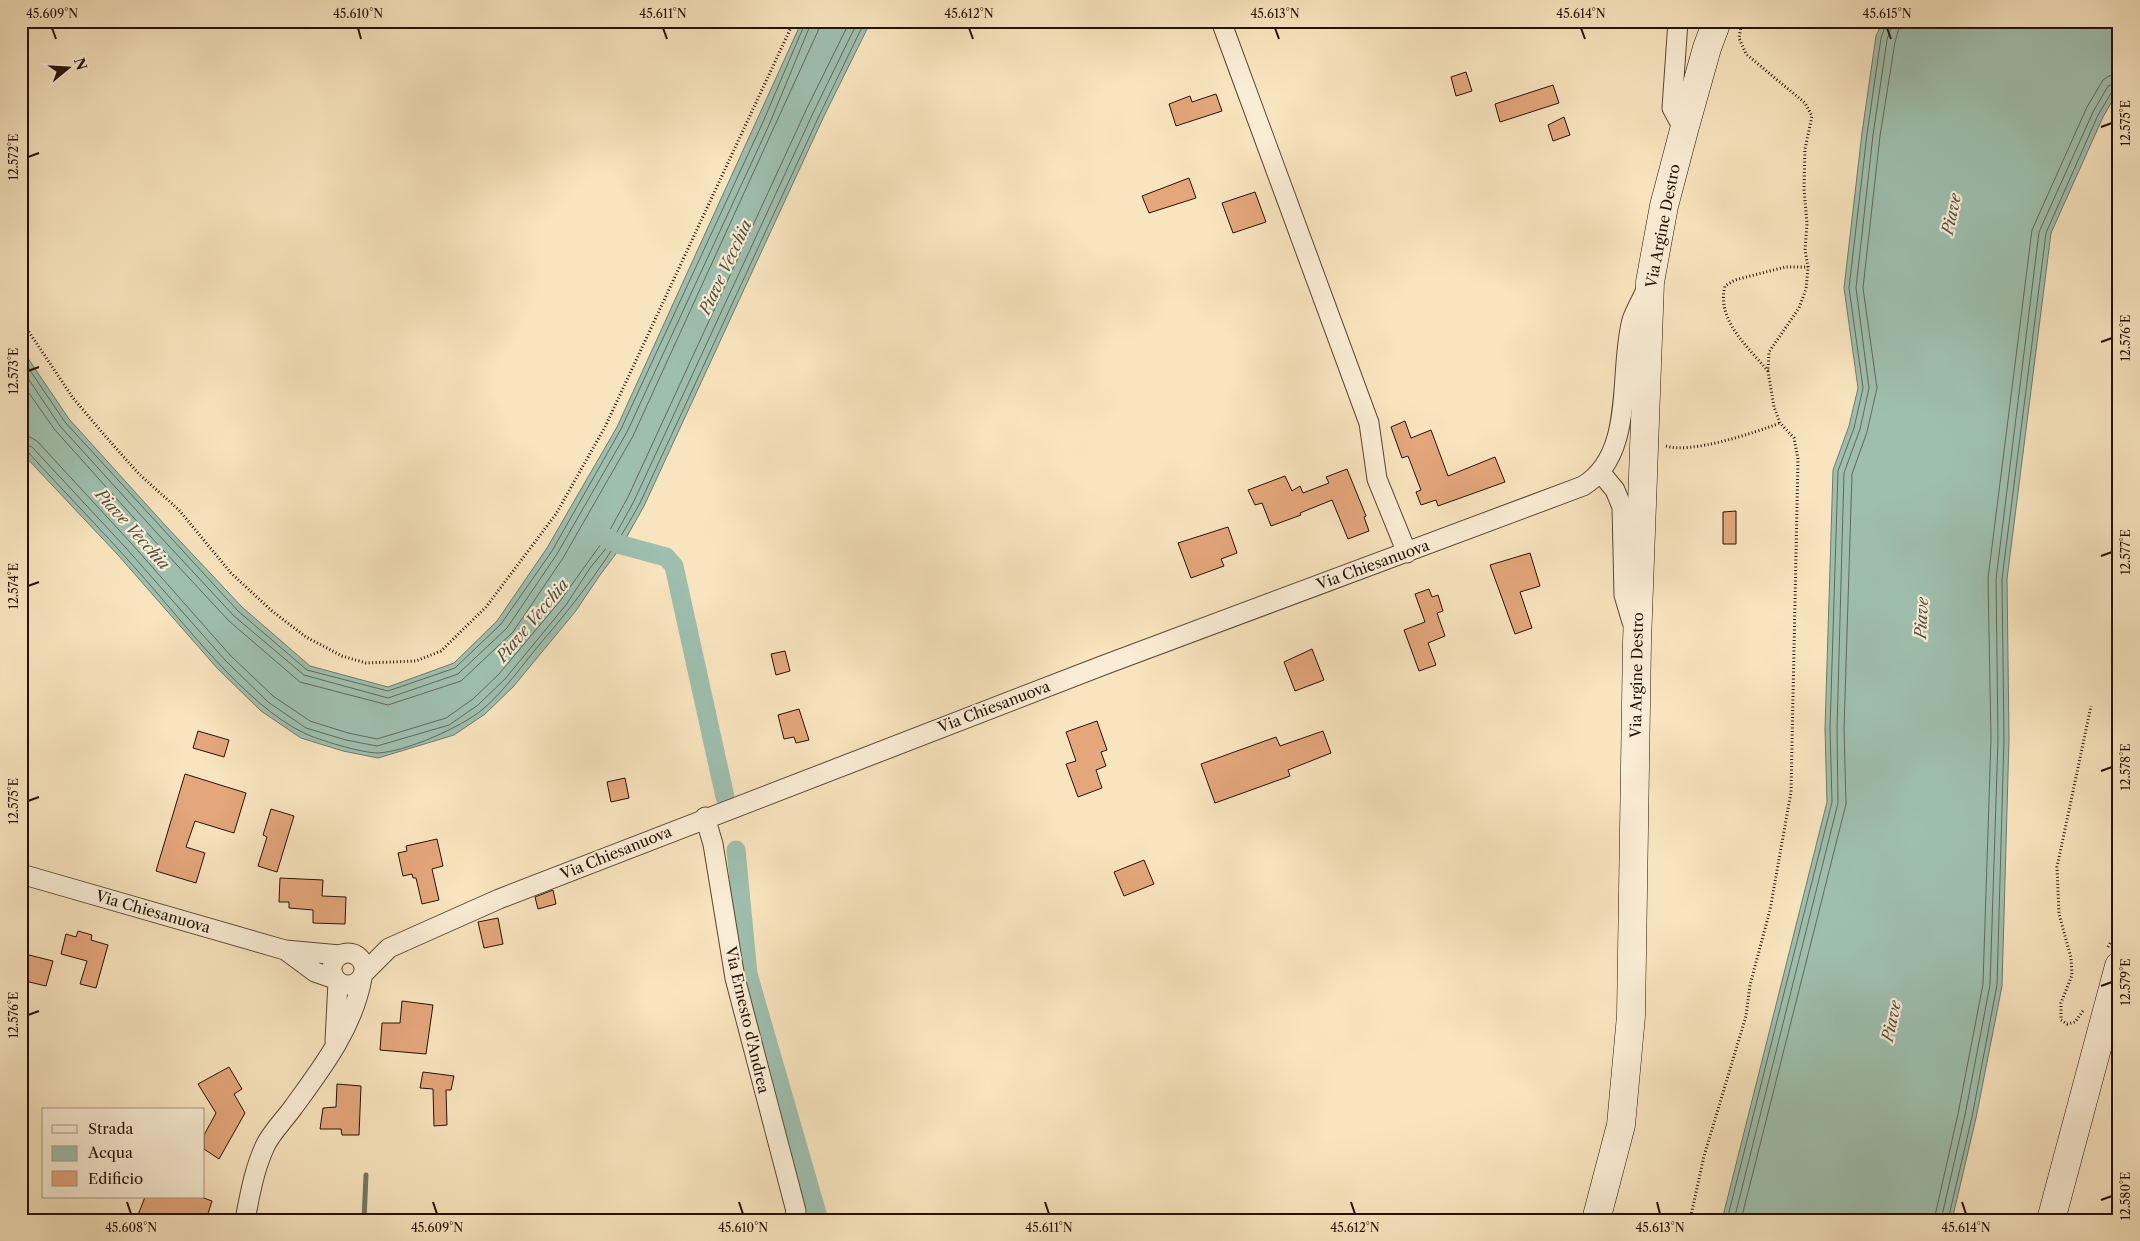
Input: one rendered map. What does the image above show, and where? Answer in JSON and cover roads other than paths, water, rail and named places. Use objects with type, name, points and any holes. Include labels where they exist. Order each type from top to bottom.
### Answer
[{"type":"street","points":[[1221,21],[1369,423],[1377,479],[1407,553]]},
{"type":"street","points":[[1678,21],[1672,108],[1684,130]]},
{"type":"street","name":"Via Argine Destro","points":[[1596,1220],[1621,1126],[1631,1016],[1637,642],[1650,282],[1664,206],[1707,48],[1717,21]]},
{"type":"street","name":"Via Chiesanuova","points":[[21,874],[285,950],[347,955],[389,948],[499,899],[705,817],[1583,486],[1601,473],[1614,448],[1632,320],[1650,282]]},
{"type":"street","points":[[1601,473],[1615,490],[1622,507],[1624,595],[1637,642]]},
{"type":"street","name":"Via Ernesto d'Andrea","points":[[705,817],[713,844],[735,978],[794,1203],[796,1212],[794,1220]]},
{"type":"street","name":"Via Chiesanuova","points":[[363,975],[389,948]]},
{"type":"street","name":"Via Chiesanuova","points":[[285,950],[315,972],[336,981]]},
{"type":"street","points":[[245,1220],[252,1183],[266,1144],[322,1069],[334,1050],[354,1009],[363,975],[363,964],[347,955],[332,966],[336,981],[334,1050]]},
{"type":"street","points":[[2051,1220],[2112,960]]},
{"type":"street","points":[[336,981],[353,985],[363,975]]},
{"type":"water","name":"Piave Vecchia","points":[[802,21],[871,21],[824,116],[644,506],[621,547],[575,612],[513,687],[485,714],[454,735],[378,758],[343,751],[301,738],[261,711],[217,668],[118,555],[21,452],[21,348],[69,419],[164,524],[242,607],[310,666],[388,687],[454,663],[497,621],[547,548],[617,427]]},
{"type":"water","name":"Piave","points":[[1883,21],[2119,21],[2119,89],[2103,117],[2051,233],[2007,579],[2009,739],[2002,986],[1976,1118],[1952,1220],[1722,1220],[1827,802],[1825,729],[1833,470],[1849,426],[1858,388],[1844,288],[1862,133],[1876,36]]},
{"type":"waterway","points":[[601,535],[618,544],[666,557],[674,566],[725,797]]},
{"type":"waterway","points":[[736,850],[748,974],[818,1217],[816,1220]]},
{"type":"waterway","points":[[364,1220],[366,1175]]}]
